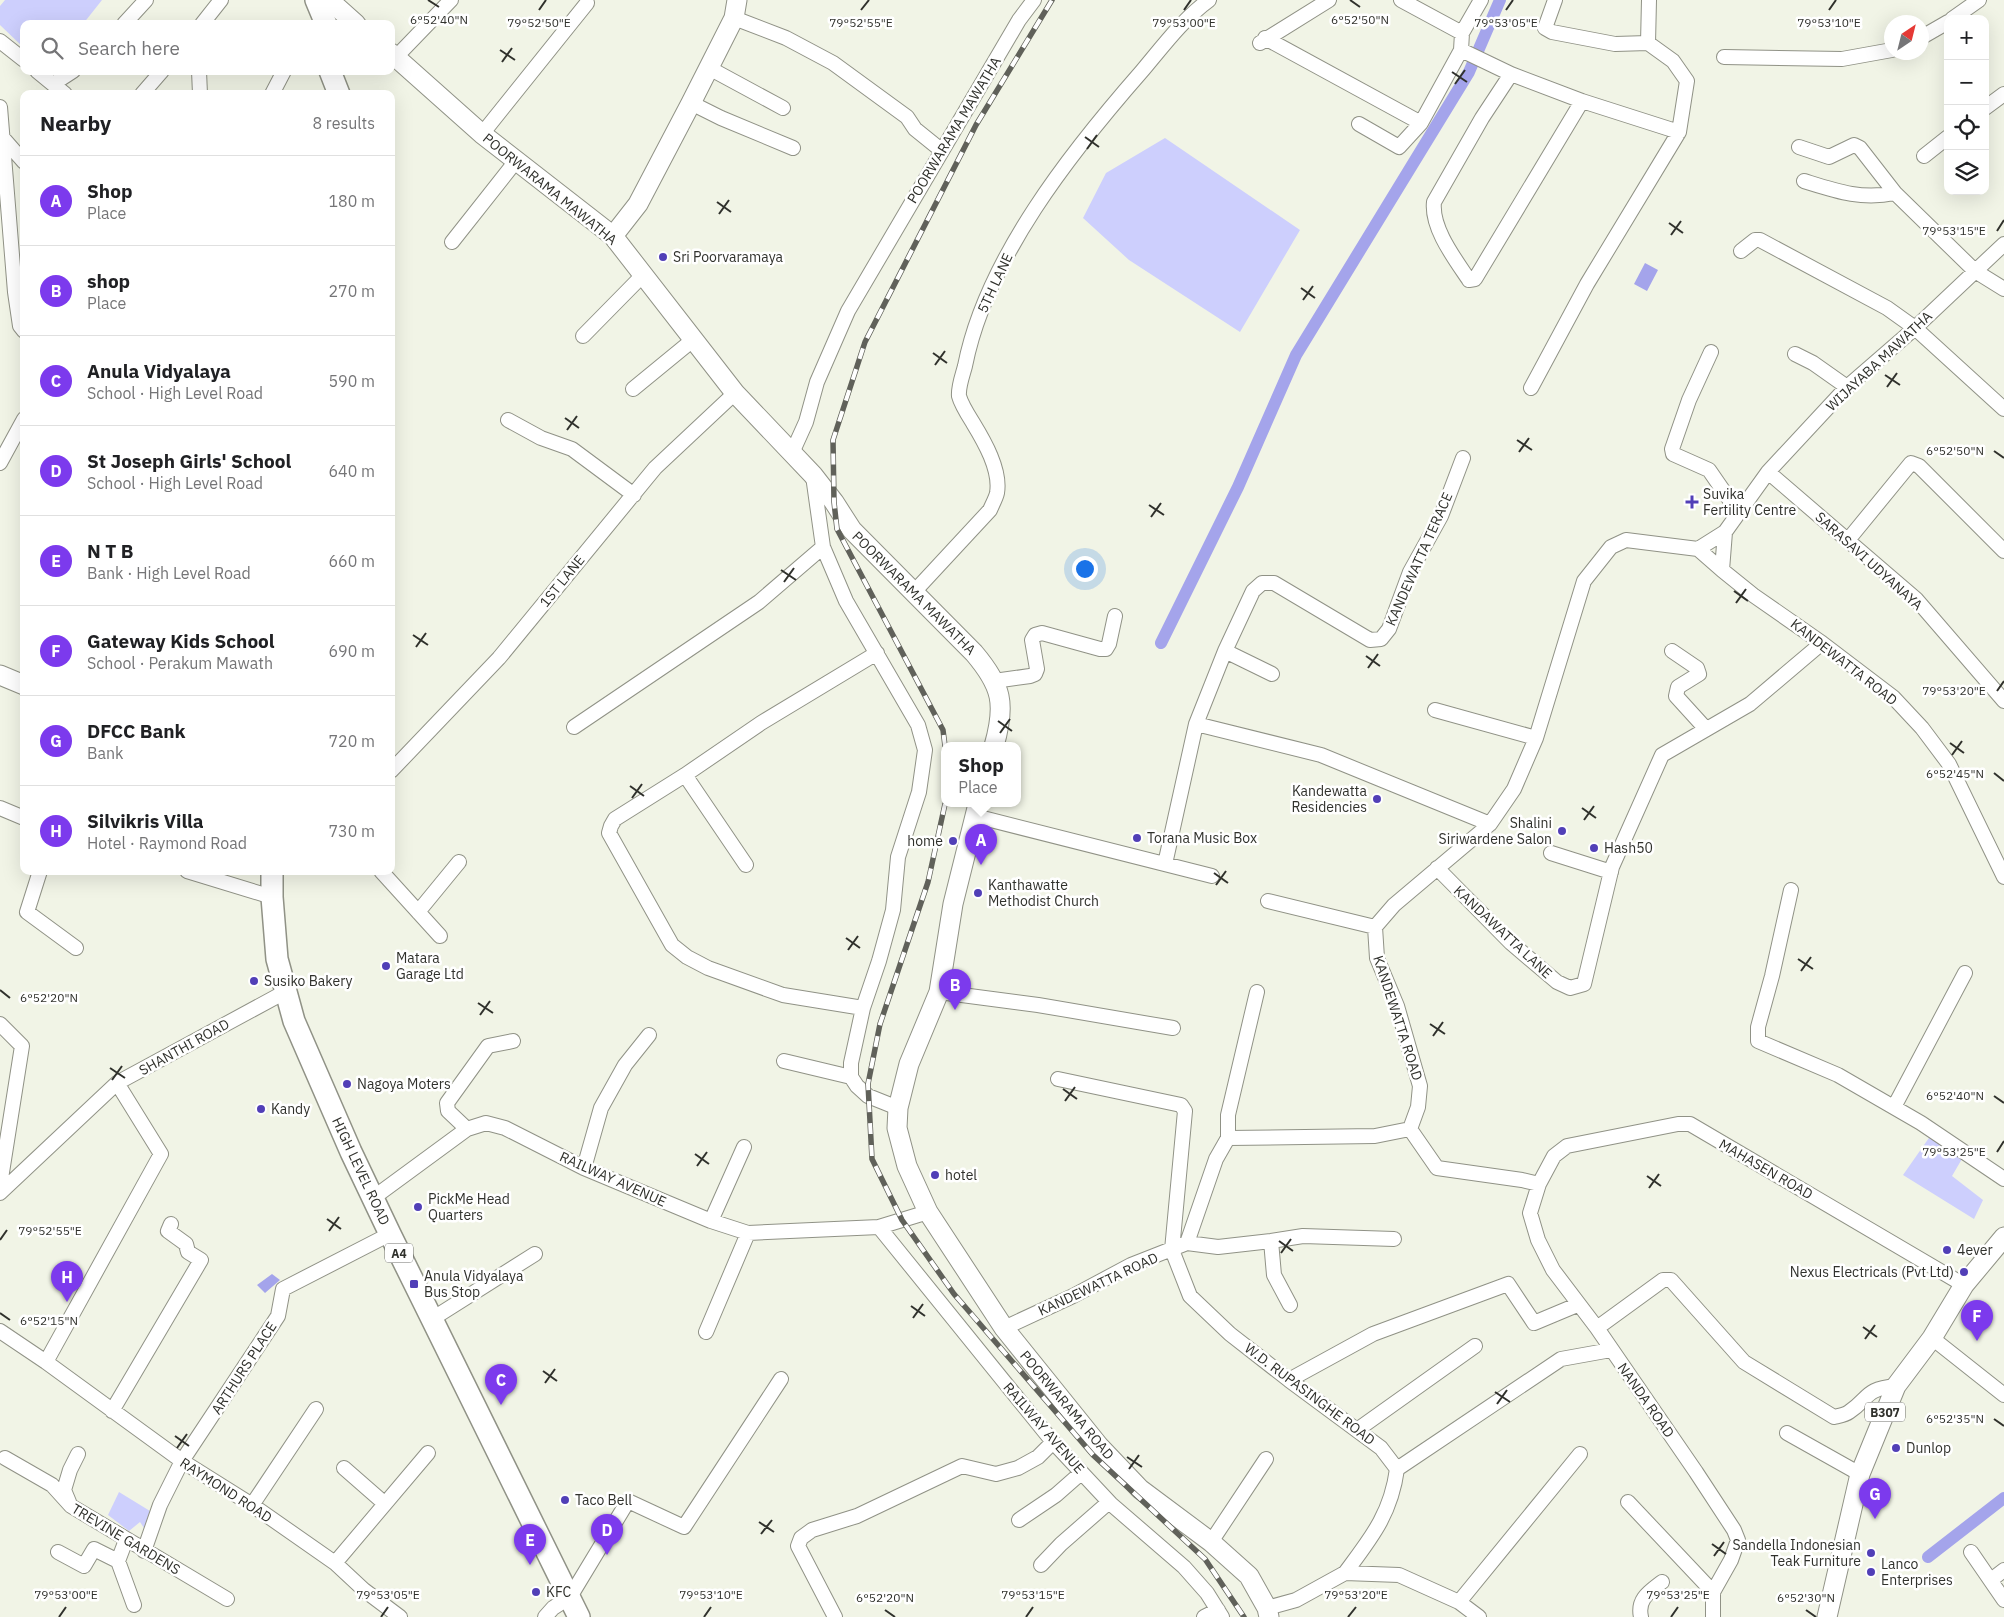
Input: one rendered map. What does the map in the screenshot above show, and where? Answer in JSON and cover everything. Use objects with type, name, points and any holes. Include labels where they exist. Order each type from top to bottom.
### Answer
[{"type":"highway","points":[[301,0],[319,15]]},
{"type":"highway","points":[[332,75],[337,90]]},
{"type":"highway","points":[[344,75],[350,90]]},
{"type":"highway","name":"HIGH LEVEL ROAD","points":[[272,875],[272,898],[278,959],[294,1021],[351,1152],[390,1234],[579,1617]]},
{"type":"main road","points":[[613,236],[638,204],[692,103],[735,9]]},
{"type":"main road","points":[[319,15],[351,20]]},
{"type":"main road","name":"POORWARAMA MAWATHA","points":[[395,56],[482,134],[613,236],[735,393],[813,475],[852,530],[974,653],[990,672],[999,694],[1001,715],[995,742]]},
{"type":"main road","points":[[0,675],[20,683]]},
{"type":"main road","points":[[928,1212],[907,1166],[897,1128],[898,1108],[909,1064],[939,992],[953,904],[977,810]]},
{"type":"main road","name":"POORWARAMA ROAD","points":[[928,1212],[1004,1328],[1099,1446],[1140,1489],[1211,1542],[1249,1576],[1268,1613]]},
{"type":"main road","name":"B307","points":[[1827,1617],[1860,1474],[1896,1386],[1932,1338],[1964,1285],[2004,1237]]},
{"type":"street","points":[[128,20],[146,0]]},
{"type":"street","points":[[205,20],[221,0]]},
{"type":"street","points":[[395,54],[451,0]]},
{"type":"street","name":"POORWARAMA MAWATHA","points":[[792,453],[806,422],[817,382],[848,311],[941,150],[1019,20],[1034,0]]},
{"type":"street","name":"5TH LANE","points":[[912,592],[990,510],[997,493],[995,475],[988,448],[969,417],[959,395],[966,358],[984,302],[1021,231],[1070,160],[1123,92],[1192,12],[1209,0]]},
{"type":"street","points":[[1329,0],[1263,41],[1421,123]]},
{"type":"street","points":[[1401,0],[1462,33]]},
{"type":"street","points":[[1359,124],[1399,146],[1421,123],[1461,50],[1462,33],[1481,0]]},
{"type":"street","points":[[1531,388],[1587,284],[1679,132],[1687,81],[1673,61],[1648,43],[1615,44],[1552,32],[1545,28],[1555,0]]},
{"type":"street","points":[[1648,43],[1649,0]]},
{"type":"street","points":[[1958,15],[1980,0]]},
{"type":"street","points":[[482,134],[587,4]]},
{"type":"street","points":[[735,9],[833,63],[907,117],[915,129],[941,150]]},
{"type":"street","points":[[1929,33],[1944,24]]},
{"type":"street","points":[[0,41],[20,57]]},
{"type":"street","points":[[1461,50],[1511,74],[1582,101],[1679,132]]},
{"type":"street","points":[[1724,57],[1842,59],[1884,51]]},
{"type":"street","points":[[709,68],[784,108]]},
{"type":"street","points":[[1511,74],[1482,118],[1434,202],[1433,210],[1448,249],[1470,280],[1476,279],[1582,101]]},
{"type":"street","points":[[42,75],[60,90]]},
{"type":"street","points":[[53,84],[67,75]]},
{"type":"street","points":[[145,90],[159,75]]},
{"type":"street","points":[[199,75],[200,90]]},
{"type":"street","points":[[274,90],[282,75]]},
{"type":"street","points":[[1989,105],[2004,94]]},
{"type":"street","points":[[692,103],[721,118],[793,148]]},
{"type":"street","points":[[0,107],[15,292],[20,326]]},
{"type":"street","points":[[3,138],[20,157]]},
{"type":"street","points":[[1924,156],[1944,139]]},
{"type":"street","points":[[1799,147],[1829,157],[1854,145],[1860,148],[1895,193],[1975,270],[2004,289]]},
{"type":"street","points":[[452,242],[516,160]]},
{"type":"street","points":[[1804,181],[1844,194],[1876,197],[1895,193]]},
{"type":"street","points":[[1741,251],[1754,240],[1760,240],[1887,308],[1915,328],[2004,409]]},
{"type":"street","name":"WIJAYABA MAWATHA","points":[[1725,532],[1768,472],[1847,387],[1915,328],[2004,244]]},
{"type":"street","points":[[583,336],[643,274]]},
{"type":"street","points":[[633,389],[694,339]]},
{"type":"street","points":[[1710,352],[1689,400],[1672,448],[1673,454],[1709,470],[1738,512]]},
{"type":"street","points":[[1795,354],[1813,363],[1847,387]]},
{"type":"street","name":"1ST LANE","points":[[395,767],[499,658],[656,468],[735,393]]},
{"type":"street","points":[[508,420],[536,436],[572,450],[634,494]]},
{"type":"street","points":[[0,463],[20,426]]},
{"type":"street","name":"KANDEWATTA TERACE","points":[[1165,864],[1196,724],[1224,651],[1253,592],[1262,583],[1274,584],[1370,640],[1381,639],[1388,629],[1410,572],[1441,516],[1463,458]]},
{"type":"street","points":[[1848,540],[1911,463],[1919,466],[2004,551]]},
{"type":"street","name":"SARASAVI UDYANAYA","points":[[1768,472],[1916,599],[2004,701]]},
{"type":"street","points":[[813,475],[823,547],[846,601],[918,725],[925,750],[919,792],[898,857],[893,910],[879,962],[863,1008],[850,1063],[851,1077],[856,1086],[868,1096],[898,1108]]},
{"type":"street","points":[[1268,901],[1375,928],[1394,905],[1490,824],[1514,790],[1536,738],[1584,581],[1611,547],[1626,540],[1698,549],[1725,532]]},
{"type":"street","points":[[1722,570],[1725,532]]},
{"type":"street","points":[[574,727],[759,602],[823,547]]},
{"type":"street","name":"KANDEWATTA ROAD","points":[[1698,549],[1722,570],[1822,642],[1893,697],[1922,728],[1949,764],[2004,877]]},
{"type":"street","points":[[994,681],[1035,674],[1037,669],[1032,640],[1035,635],[1042,633],[1106,649],[1109,644],[1115,616]]},
{"type":"street","name":"KANDAWATTA LANE","points":[[1437,868],[1511,943],[1557,982],[1570,988],[1584,984],[1611,872],[1662,755],[1750,704],[1822,642]]},
{"type":"street","points":[[1224,651],[1272,674]]},
{"type":"street","points":[[1672,651],[1696,668],[1699,674],[1678,687],[1676,696],[1706,730]]},
{"type":"street","points":[[863,1008],[783,995],[708,968],[687,957],[672,945],[610,833],[615,819],[760,723],[877,653]]},
{"type":"street","points":[[1434,710],[1536,738]]},
{"type":"street","points":[[1196,724],[1321,755],[1490,824]]},
{"type":"street","points":[[684,775],[746,865]]},
{"type":"street","points":[[0,808],[20,816]]},
{"type":"street","points":[[977,810],[1212,876]]},
{"type":"street","points":[[1551,853],[1611,872]]},
{"type":"street","points":[[418,912],[459,862]]},
{"type":"street","points":[[39,875],[27,912],[76,948]]},
{"type":"street","points":[[200,875],[272,898]]},
{"type":"street","points":[[385,875],[440,936]]},
{"type":"street","points":[[1791,890],[1772,976],[1758,1027],[1758,1041],[1838,1075],[1894,1107],[2004,1179]]},
{"type":"street","name":"KANDEWATTA ROAD","points":[[1375,928],[1377,958],[1397,1006],[1420,1086],[1418,1107],[1410,1130]]},
{"type":"street","points":[[1894,1107],[1966,973]]},
{"type":"street","name":"SHANTHI ROAD","points":[[0,1193],[117,1083],[285,992]]},
{"type":"street","points":[[939,992],[1173,1028]]},
{"type":"street","points":[[1257,992],[1228,1115],[1228,1138],[1216,1159],[1187,1243],[1218,1247],[1303,1236],[1394,1239]]},
{"type":"street","points":[[0,1024],[22,1046],[0,1185]]},
{"type":"street","points":[[584,1168],[601,1108],[626,1065],[649,1035]]},
{"type":"street","points":[[468,1129],[448,1111],[447,1103],[488,1046],[513,1041]]},
{"type":"street","points":[[784,1061],[818,1071],[851,1077]]},
{"type":"street","points":[[1058,1079],[1181,1105],[1185,1111],[1172,1250]]},
{"type":"street","points":[[46,1362],[161,1154],[117,1083]]},
{"type":"street","name":"RAILWAY AVENUE","points":[[373,1198],[468,1129],[486,1123],[505,1128],[584,1168],[710,1221],[748,1233],[879,1227],[928,1212]]},
{"type":"street","name":"MAHASEN ROAD","points":[[1554,1156],[1567,1146],[1678,1124],[1690,1124],[1964,1285]]},
{"type":"street","points":[[1228,1138],[1375,1136],[1410,1130],[1437,1168],[1539,1184]]},
{"type":"street","points":[[710,1221],[744,1147]]},
{"type":"street","name":"NANDA ROAD","points":[[1554,1156],[1539,1184],[1530,1213],[1538,1240],[1553,1270],[1597,1328],[1734,1530],[1738,1540],[1731,1560],[1713,1592],[1712,1617]]},
{"type":"street","points":[[112,1411],[201,1260],[188,1252],[186,1244],[168,1231],[171,1224]]},
{"type":"street","name":"RAILWAY AVENUE","points":[[879,1227],[1053,1442],[1109,1502],[1184,1567],[1207,1593],[1220,1613]]},
{"type":"street","points":[[706,1332],[748,1233]]},
{"type":"street","name":"ARTHURS PLACE","points":[[144,1551],[160,1506],[182,1461],[278,1316],[283,1289],[390,1234]]},
{"type":"street","points":[[1271,1241],[1274,1276],[1290,1305]]},
{"type":"street","name":"KANDEWATTA ROAD","points":[[1004,1328],[1073,1296],[1131,1265],[1187,1243]]},
{"type":"street","name":"W.D. RUPASINGHE ROAD","points":[[1172,1250],[1190,1296],[1230,1334],[1382,1448],[1397,1469]]},
{"type":"street","points":[[432,1319],[535,1254]]},
{"type":"street","points":[[1597,1328],[1664,1280],[1671,1280],[1744,1362],[1834,1417],[1848,1413],[1868,1394],[1882,1387],[1896,1386]]},
{"type":"street","points":[[1289,1380],[1373,1334],[1508,1284],[1534,1323],[1578,1305]]},
{"type":"street","name":"RAYMOND ROAD","points":[[0,1331],[46,1362],[182,1461],[335,1563],[364,1590],[400,1617]]},
{"type":"street","points":[[1932,1338],[2004,1395]]},
{"type":"street","points":[[1357,1430],[1475,1346]]},
{"type":"street","points":[[1268,1613],[1345,1573],[1379,1527],[1394,1491],[1397,1469],[1561,1359],[1611,1350]]},
{"type":"street","points":[[545,1617],[553,1608],[570,1598],[628,1501],[684,1527],[781,1379]]},
{"type":"street","points":[[252,1506],[316,1409]]},
{"type":"street","points":[[1787,1433],[1860,1474]]},
{"type":"street","points":[[835,1617],[798,1546],[801,1538],[812,1530],[857,1516],[962,1466],[996,1474],[1018,1468],[1038,1457],[1053,1442]]},
{"type":"street","points":[[335,1563],[428,1453]]},
{"type":"street","points":[[70,1506],[64,1490],[70,1470],[78,1454]]},
{"type":"street","points":[[1459,1602],[1580,1454]]},
{"type":"street","name":"TREVINE GARDENS","points":[[5,1458],[52,1485],[70,1506],[227,1599]]},
{"type":"street","points":[[1211,1542],[1266,1459]]},
{"type":"street","points":[[344,1468],[384,1503]]},
{"type":"street","points":[[1019,1520],[1056,1495],[1081,1473]]},
{"type":"street","points":[[1041,1565],[1061,1544],[1109,1502]]},
{"type":"street","points":[[1628,1502],[1713,1592]]},
{"type":"street","points":[[126,1540],[118,1560],[134,1605]]},
{"type":"street","points":[[58,1552],[84,1566],[94,1549],[118,1560]]},
{"type":"street","points":[[1971,1552],[2004,1600]]},
{"type":"street","points":[[1991,1580],[2004,1570]]},
{"type":"street","points":[[1345,1573],[1399,1575],[1459,1602],[1479,1617]]},
{"type":"street","points":[[1640,1617],[1639,1609],[1644,1596],[1662,1582]]},
{"type":"street","points":[[1204,1617],[1220,1613]]},
{"type":"shaded area","points":[[5,0],[102,0],[86,20],[20,20],[20,44],[0,25],[0,6]]},
{"type":"shaded area","points":[[1165,138],[1300,230],[1240,332],[1129,260],[1083,218],[1106,173]]},
{"type":"shaded area","points":[[1645,263],[1658,270],[1647,291],[1634,284]]},
{"type":"shaded area","points":[[1931,1135],[1966,1152],[1952,1176],[1983,1200],[1974,1219],[1903,1175]]},
{"type":"shaded area","points":[[272,1274],[280,1280],[265,1293],[257,1285]]},
{"type":"shaded area","points":[[119,1492],[150,1511],[144,1528],[140,1522],[129,1531],[108,1515]]},
{"type":"waterway","points":[[1161,643],[1238,487],[1296,355],[1469,72],[1500,0]]},
{"type":"waterway","points":[[1928,1557],[2004,1498]]},
{"type":"railway","points":[[944,742],[943,730],[837,529],[834,502],[833,440],[865,342],[976,125],[1052,0]]},
{"type":"railway","points":[[944,807],[928,882],[880,1024],[868,1084],[872,1159],[902,1220],[954,1294],[1093,1455],[1205,1559],[1244,1617]]},
{"type":"place","name":"Sri Poorvaramaya","points":[[663,257]]},
{"type":"place","name":"Suvika Fertility Centre","points":[[1692,502]]},
{"type":"place","name":"Kandewatta Residencies","points":[[1377,799]]},
{"type":"place","name":"Shalini Siriwardene Salon","points":[[1562,831]]},
{"type":"place","name":"Torana Music Box","points":[[1137,838]]},
{"type":"place","name":"home","points":[[953,841]]},
{"type":"place","name":"Hash50","points":[[1594,848]]},
{"type":"place","name":"Shop","points":[[981,865]]},
{"type":"place","name":"Kanthawatte Methodist Church","points":[[978,893]]},
{"type":"place","name":"Matara Garage Ltd","points":[[386,966]]},
{"type":"place","name":"Susiko Bakery","points":[[254,981]]},
{"type":"place","name":"shop","points":[[955,1010]]},
{"type":"place","name":"Nagoya Moters","points":[[347,1084]]},
{"type":"place","name":"Kandy","points":[[261,1109]]},
{"type":"place","name":"hotel","points":[[935,1175]]},
{"type":"place","name":"PickMe Head Quarters","points":[[418,1207]]},
{"type":"place","name":"4ever","points":[[1947,1250]]},
{"type":"place","name":"Nexus Electricals (Pvt Ltd)","points":[[1964,1272]]},
{"type":"place","name":"Anula Vidyalaya Bus Stop","points":[[414,1284]]},
{"type":"place","name":"Silvikris Villa","points":[[67,1302]]},
{"type":"place","name":"Gateway Kids School","points":[[1977,1341]]},
{"type":"place","name":"Anula Vidyalaya","points":[[501,1405]]},
{"type":"place","name":"Dunlop","points":[[1896,1448]]},
{"type":"place","name":"Taco Bell","points":[[565,1500]]},
{"type":"place","name":"DFCC Bank","points":[[1875,1519]]},
{"type":"place","name":"Sandella Indonesian Teak Furniture","points":[[1871,1553]]},
{"type":"place","name":"St Joseph Girls' School","points":[[607,1555]]},
{"type":"place","name":"N T B","points":[[530,1565]]},
{"type":"place","name":"Lanco Enterprises","points":[[1871,1572]]},
{"type":"place","name":"KFC","points":[[536,1592]]}]
